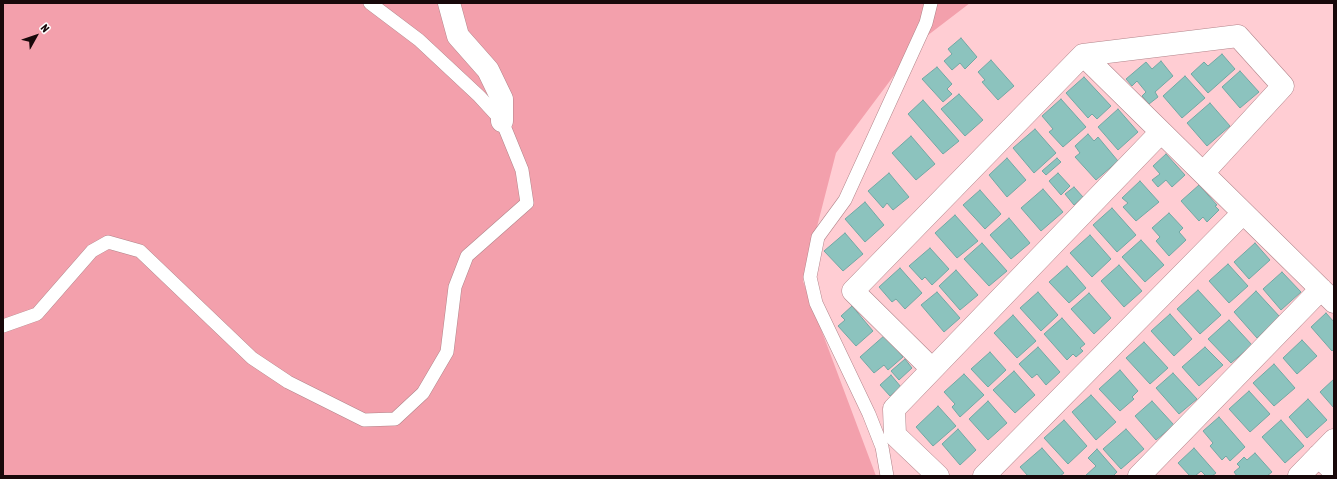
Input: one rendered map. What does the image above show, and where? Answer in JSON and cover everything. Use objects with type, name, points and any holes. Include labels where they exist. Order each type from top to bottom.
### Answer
[{"type":"street","points":[[448,3],[458,36],[488,70],[502,100],[502,121]]},
{"type":"street","points":[[932,369],[853,291],[1083,55],[1238,36],[1284,86],[1203,173]]},
{"type":"street","points":[[1083,55],[1328,295],[1139,476]]},
{"type":"street","points":[[938,476],[895,435],[894,409],[1161,132]]},
{"type":"street","points":[[984,476],[1243,213]]},
{"type":"street","points":[[1299,476],[1334,440]]},
{"type":"street","points":[[1318,456],[1334,471]]},
{"type":"lane","points":[[3,326],[36,314],[92,251],[108,242],[140,251],[252,358],[288,382],[364,420],[395,419],[423,393],[447,352],[455,287],[467,256],[526,203],[522,170],[502,121],[479,96],[419,40],[370,3]]},
{"type":"lane","points":[[887,476],[882,447],[872,421],[816,303],[810,276],[818,237],[845,200],[926,22],[931,3]]},
{"type":"shaded area","points":[[3,3],[970,3],[919,42],[836,153],[803,281],[876,476],[3,476]]},
{"type":"building","points":[[961,38],[977,57],[965,69],[960,63],[952,70],[944,61],[952,54],[948,49]]},
{"type":"building","points":[[1222,54],[1235,69],[1208,93],[1191,74],[1204,62],[1208,66]]},
{"type":"building","points":[[991,60],[1014,86],[998,100],[982,82],[985,80],[978,72]]},
{"type":"building","points":[[1161,61],[1173,76],[1155,92],[1158,97],[1149,104],[1142,96],[1146,92],[1137,81],[1132,86],[1126,79],[1146,62],[1152,69]]},
{"type":"building","points":[[937,67],[952,84],[947,89],[952,94],[943,102],[922,79]]},
{"type":"building","points":[[1240,71],[1259,92],[1240,108],[1222,87]]},
{"type":"building","points":[[1185,76],[1205,98],[1182,118],[1163,96]]},
{"type":"building","points":[[1084,77],[1111,106],[1097,119],[1092,114],[1088,118],[1066,93]]},
{"type":"building","points":[[959,94],[983,120],[965,136],[941,109]]},
{"type":"building","points":[[1061,99],[1086,127],[1063,147],[1049,132],[1053,129],[1042,116]]},
{"type":"building","points":[[923,100],[959,141],[943,154],[908,114]]},
{"type":"building","points":[[1210,103],[1230,126],[1207,146],[1187,123]]},
{"type":"building","points":[[1118,109],[1138,132],[1118,150],[1098,127]]},
{"type":"building","points":[[1035,129],[1056,153],[1034,173],[1013,148]]},
{"type":"building","points":[[1088,134],[1094,141],[1098,137],[1118,161],[1096,180],[1075,157],[1080,153],[1075,146]]},
{"type":"building","points":[[911,136],[935,164],[916,180],[892,153]]},
{"type":"building","points":[[1166,154],[1185,175],[1172,187],[1166,180],[1158,187],[1152,180],[1160,174],[1153,166]]},
{"type":"building","points":[[1007,158],[1026,180],[1007,197],[989,175]]},
{"type":"building","points":[[1057,158],[1061,162],[1046,175],[1042,171]]},
{"type":"building","points":[[889,173],[909,197],[893,210],[887,203],[883,208],[868,191]]},
{"type":"building","points":[[1058,173],[1070,186],[1061,195],[1049,181]]},
{"type":"building","points":[[1140,181],[1159,202],[1136,221],[1123,207],[1128,203],[1122,198]]},
{"type":"building","points":[[1199,185],[1217,205],[1215,206],[1219,210],[1207,222],[1203,217],[1199,221],[1181,201]]},
{"type":"building","points":[[1074,187],[1083,197],[1074,205],[1065,194]]},
{"type":"building","points":[[1043,189],[1063,212],[1041,231],[1021,208]]},
{"type":"building","points":[[980,190],[1001,214],[985,229],[963,205]]},
{"type":"building","points":[[865,202],[884,225],[865,242],[845,219]]},
{"type":"building","points":[[1112,208],[1136,235],[1117,252],[1093,225]]},
{"type":"building","points":[[1169,213],[1183,228],[1179,232],[1186,240],[1169,256],[1156,241],[1160,237],[1152,228]]},
{"type":"building","points":[[955,215],[978,241],[957,258],[935,233]]},
{"type":"building","points":[[1009,218],[1030,243],[1011,259],[990,235]]},
{"type":"building","points":[[845,233],[863,254],[843,271],[824,251]]},
{"type":"building","points":[[1090,235],[1111,259],[1092,277],[1070,253]]},
{"type":"building","points":[[1141,240],[1164,265],[1145,282],[1122,257]]},
{"type":"building","points":[[982,243],[1007,271],[989,286],[964,259]]},
{"type":"building","points":[[1255,243],[1270,260],[1249,279],[1234,262]]},
{"type":"building","points":[[930,248],[949,269],[932,285],[925,277],[922,280],[909,266]]},
{"type":"building","points":[[1228,264],[1248,286],[1229,303],[1209,281]]},
{"type":"building","points":[[1119,265],[1142,291],[1124,307],[1101,281]]},
{"type":"building","points":[[1067,266],[1086,288],[1069,303],[1049,282]]},
{"type":"building","points":[[900,268],[922,293],[905,309],[896,299],[892,302],[879,287]]},
{"type":"building","points":[[956,270],[978,295],[960,310],[939,286]]},
{"type":"building","points":[[1282,272],[1301,292],[1281,310],[1263,289]]},
{"type":"building","points":[[1198,290],[1221,315],[1200,334],[1177,309]]},
{"type":"building","points":[[1256,291],[1280,317],[1257,338],[1234,312]]},
{"type":"building","points":[[937,292],[960,318],[944,332],[921,305]]},
{"type":"building","points":[[1038,292],[1058,315],[1041,331],[1020,308]]},
{"type":"building","points":[[1089,293],[1111,318],[1094,334],[1071,309]]},
{"type":"building","points":[[852,306],[873,331],[856,346],[838,326],[845,320],[841,316]]},
{"type":"building","points":[[1326,313],[1334,322],[1334,349],[1332,351],[1311,327]]},
{"type":"building","points":[[1170,314],[1192,339],[1174,356],[1151,331]]},
{"type":"building","points":[[1013,315],[1036,341],[1017,358],[994,333]]},
{"type":"building","points":[[1062,318],[1085,344],[1080,348],[1083,351],[1076,357],[1073,354],[1067,360],[1044,334]]},
{"type":"building","points":[[1229,320],[1252,345],[1231,363],[1208,339]]},
{"type":"building","points":[[885,335],[903,357],[888,370],[884,365],[874,373],[860,357]]},
{"type":"building","points":[[1302,340],[1317,356],[1297,374],[1283,358]]},
{"type":"building","points":[[1144,342],[1168,368],[1150,384],[1126,358]]},
{"type":"building","points":[[1038,347],[1060,372],[1046,385],[1037,374],[1032,378],[1019,364]]},
{"type":"building","points":[[1205,347],[1223,365],[1199,386],[1182,367]]},
{"type":"building","points":[[990,352],[1006,370],[988,387],[971,369]]},
{"type":"building","points":[[905,359],[912,368],[899,380],[891,371]]},
{"type":"building","points":[[1274,364],[1295,388],[1274,406],[1253,383]]},
{"type":"building","points":[[1120,370],[1138,391],[1132,397],[1134,399],[1120,411],[1099,389]]},
{"type":"building","points":[[1014,371],[1035,395],[1015,413],[993,390]]},
{"type":"building","points":[[1173,373],[1197,399],[1179,414],[1156,388]]},
{"type":"building","points":[[964,374],[984,395],[960,417],[952,407],[955,404],[944,392]]},
{"type":"building","points":[[891,375],[901,387],[890,396],[880,385]]},
{"type":"building","points":[[1334,379],[1334,408],[1320,392]]},
{"type":"building","points":[[1249,391],[1270,414],[1250,432],[1229,409]]},
{"type":"building","points":[[1091,395],[1116,422],[1096,440],[1072,412]]},
{"type":"building","points":[[1308,399],[1327,420],[1307,438],[1289,417]]},
{"type":"building","points":[[988,401],[1007,423],[988,440],[969,419]]},
{"type":"building","points":[[1152,401],[1174,425],[1156,440],[1135,416]]},
{"type":"building","points":[[938,406],[956,426],[933,446],[916,427]]},
{"type":"building","points":[[1219,417],[1245,447],[1230,461],[1226,456],[1222,460],[1210,446],[1213,443],[1203,431]]},
{"type":"building","points":[[1064,420],[1087,446],[1068,464],[1044,438]]},
{"type":"building","points":[[1281,420],[1304,446],[1285,463],[1262,437]]},
{"type":"building","points":[[958,429],[976,450],[960,465],[942,444]]},
{"type":"building","points":[[1126,429],[1144,449],[1121,469],[1103,449]]},
{"type":"building","points":[[1042,448],[1064,473],[1060,476],[1028,476],[1020,467]]},
{"type":"building","points":[[1194,448],[1216,473],[1212,476],[1206,476],[1201,471],[1195,476],[1190,476],[1178,463]]},
{"type":"building","points":[[1097,449],[1117,472],[1113,476],[1085,476],[1096,466],[1088,458]]},
{"type":"building","points":[[1255,453],[1272,472],[1267,476],[1237,476],[1234,472],[1240,467],[1237,464],[1244,457],[1247,460]]}]
